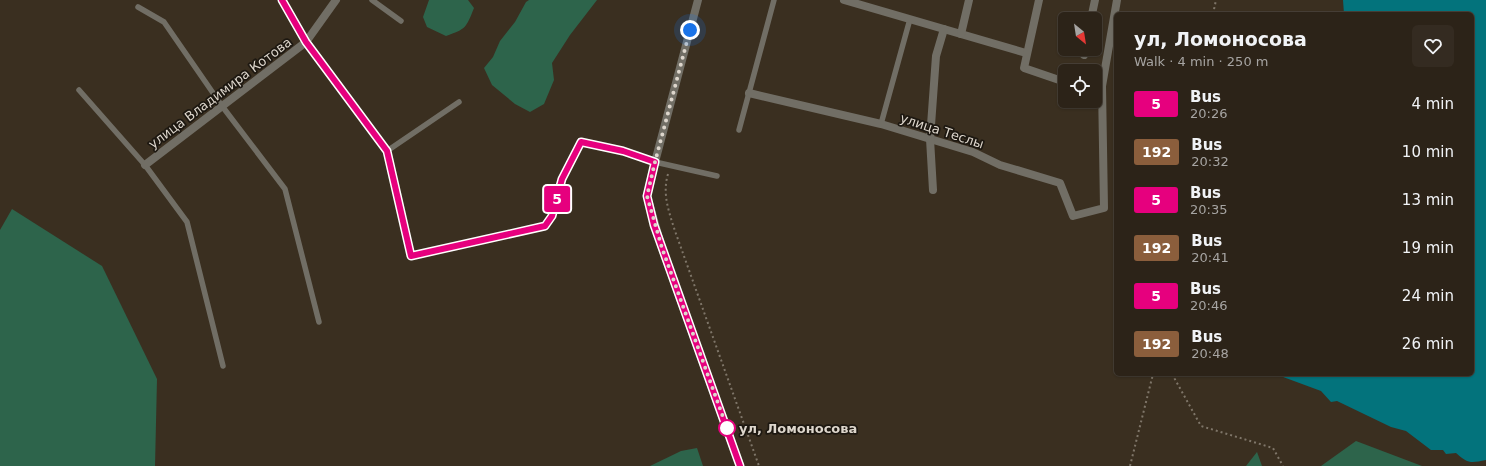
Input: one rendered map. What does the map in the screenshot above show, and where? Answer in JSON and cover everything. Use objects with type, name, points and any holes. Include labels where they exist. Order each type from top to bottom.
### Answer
[{"type":"street","name":"улица Владимира Котова","points":[[145,165],[306,42],[336,0]]},
{"type":"street","points":[[698,0],[647,196],[654,225],[740,466]]},
{"type":"street","points":[[844,0],[1026,53]]},
{"type":"street","points":[[961,34],[969,0]]},
{"type":"street","points":[[1039,0],[1026,53],[1024,68],[1058,80]]},
{"type":"street","points":[[1092,12],[1095,0]]},
{"type":"street","points":[[1114,12],[1117,0]]},
{"type":"street","points":[[1102,68],[1114,14]]},
{"type":"street","points":[[933,190],[930,139],[936,56],[944,29]]},
{"type":"street","name":"улица Теслы","points":[[749,93],[881,124],[973,152],[1000,165],[1060,183],[1073,216],[1104,208],[1099,108]]},
{"type":"lane","points":[[282,0],[306,42],[387,151],[411,256],[545,226],[552,216],[562,179],[581,142],[623,151],[655,162],[716,176]]},
{"type":"lane","points":[[372,0],[401,21]]},
{"type":"lane","points":[[739,130],[774,0]]},
{"type":"lane","points":[[138,7],[164,22],[222,106],[284,189],[320,322]]},
{"type":"lane","points":[[881,124],[910,19]]},
{"type":"lane","points":[[79,90],[145,165],[187,222],[224,366]]},
{"type":"lane","points":[[387,151],[458,102]]},
{"type":"path","points":[[1213,12],[1216,0]]},
{"type":"path","points":[[670,165],[665,182],[665,200],[674,231],[759,466]]},
{"type":"path","points":[[1130,466],[1152,376]]},
{"type":"path","points":[[1173,376],[1201,426],[1273,448],[1283,466]]},
{"type":"green space","points":[[429,0],[468,0],[474,8],[467,24],[462,29],[446,36],[427,27],[423,17]]},
{"type":"green space","points":[[529,0],[597,0],[570,35],[552,63],[554,80],[544,104],[530,112],[515,104],[492,85],[484,68],[493,57],[500,41],[515,22],[526,2]]},
{"type":"green space","points":[[12,209],[102,266],[157,379],[155,466],[0,466],[0,230]]},
{"type":"green space","points":[[1356,441],[1422,466],[1321,466]]},
{"type":"green space","points":[[697,448],[703,466],[650,466],[681,451]]},
{"type":"green space","points":[[1257,452],[1262,466],[1246,466]]},
{"type":"water","points":[[1343,0],[1486,0],[1486,460],[1470,462],[1456,453],[1446,454],[1443,450],[1431,450],[1406,431],[1391,427],[1337,401],[1331,402],[1321,391],[1280,376],[1474,376],[1474,12],[1344,12]]},
{"type":"bus line","name":"5","points":[[282,0],[306,42],[387,151],[411,256],[545,226],[552,216],[562,179],[581,142],[623,151],[655,162],[647,196],[654,225],[740,466]]},
{"type":"place","name":"ул, Ломоносова","points":[[727,428]]},
{"type":"route","points":[[690,30],[647,196],[654,225],[727,428]]}]
